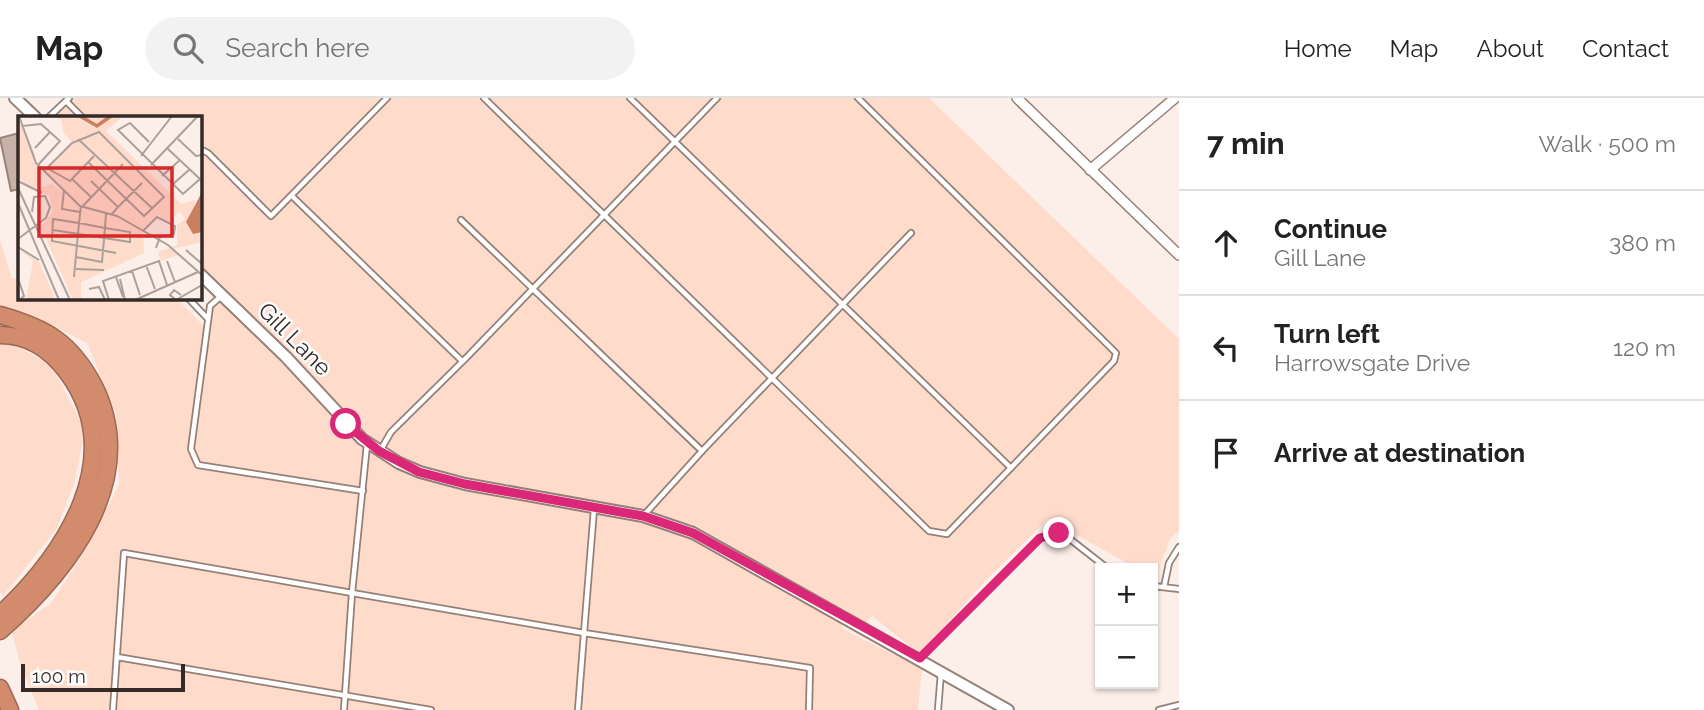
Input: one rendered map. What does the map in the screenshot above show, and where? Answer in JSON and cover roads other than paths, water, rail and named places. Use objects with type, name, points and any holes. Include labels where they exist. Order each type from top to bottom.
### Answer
[{"type":"highway","points":[[0,315],[38,327],[56,337],[72,352],[96,391],[107,429],[108,465],[102,494],[78,544],[0,615]]},
{"type":"highway","points":[[0,335],[25,338],[49,352],[74,383],[90,421],[93,453],[87,488],[47,574],[0,631]]},
{"type":"highway","points":[[0,688],[10,710]]},
{"type":"street","points":[[15,98],[34,116]]},
{"type":"street","points":[[1017,98],[1179,255]]},
{"type":"street","points":[[1090,170],[1175,98]]},
{"type":"street","name":"Gill Lane","points":[[201,275],[286,357],[346,424],[368,443],[399,463],[442,478],[643,516],[693,533],[1009,710]]},
{"type":"lane","points":[[201,150],[208,153],[271,216],[387,98]]},
{"type":"lane","points":[[484,98],[929,531],[947,534],[1114,360],[1116,353],[1112,346],[1095,333],[858,98]]},
{"type":"lane","points":[[630,98],[1011,468]]},
{"type":"lane","points":[[379,451],[391,432],[717,98]]},
{"type":"lane","points":[[50,116],[67,99],[81,116]]},
{"type":"lane","points":[[292,196],[463,361]]},
{"type":"lane","points":[[461,220],[702,451]]},
{"type":"lane","points":[[643,516],[770,378],[911,233]]},
{"type":"lane","points":[[222,296],[210,306],[208,320],[191,449],[198,465],[363,491]]},
{"type":"lane","points":[[189,299],[208,320]]},
{"type":"lane","points":[[344,710],[352,593],[368,443]]},
{"type":"lane","points":[[578,710],[594,507]]},
{"type":"lane","points":[[920,658],[1040,538],[1059,533],[1101,563]]},
{"type":"lane","points":[[1164,587],[1170,563],[1179,547]]},
{"type":"lane","points":[[113,710],[124,553],[584,633],[810,668],[809,710]]},
{"type":"lane","points":[[1158,586],[1179,589]]},
{"type":"lane","points":[[117,657],[431,710]]},
{"type":"lane","points":[[938,710],[941,670]]},
{"type":"lane","points":[[1159,710],[1179,705]]}]
